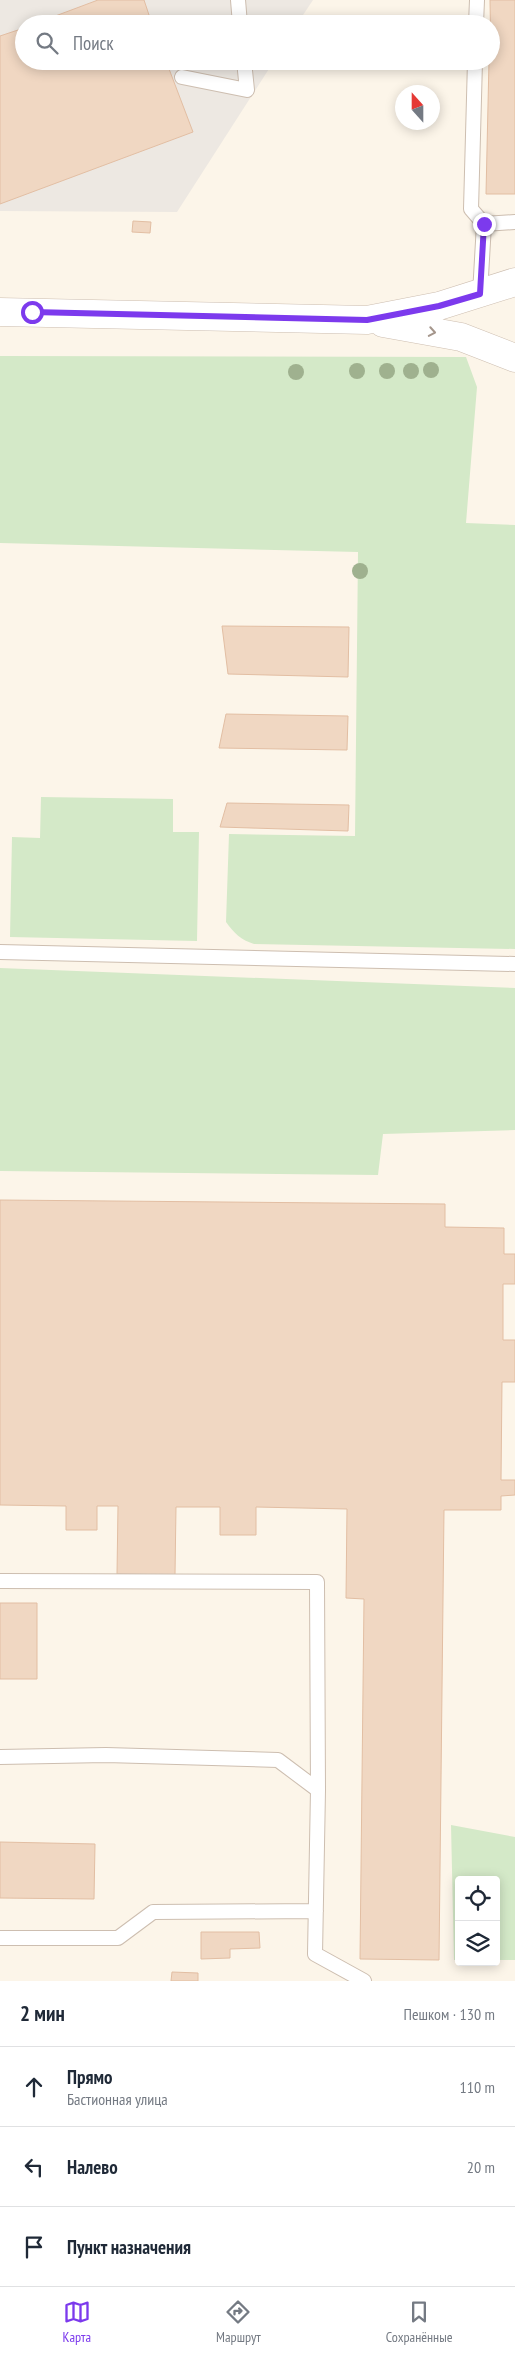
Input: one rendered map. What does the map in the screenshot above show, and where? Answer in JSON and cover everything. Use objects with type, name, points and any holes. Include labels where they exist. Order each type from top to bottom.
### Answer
[{"type":"street","points":[[367,320],[439,306],[515,282]]},
{"type":"street","points":[[0,312],[367,320],[461,337],[515,358]]},
{"type":"lane","points":[[238,0],[239,15]]},
{"type":"lane","points":[[476,15],[477,0]]},
{"type":"lane","points":[[182,77],[247,90],[245,70]]},
{"type":"lane","points":[[475,70],[471,208],[484,224],[480,294]]},
{"type":"lane","points":[[484,224],[515,222]]},
{"type":"lane","points":[[0,952],[515,964]]},
{"type":"lane","points":[[0,1581],[317,1582],[318,1790],[315,1954],[364,1981]]},
{"type":"lane","points":[[0,1757],[106,1755],[278,1760],[318,1790]]},
{"type":"lane","points":[[0,1938],[118,1938],[153,1912],[316,1911]]},
{"type":"shaded area","points":[[0,0],[313,0],[303,15],[15,15],[15,70],[268,70],[177,212],[0,211]]},
{"type":"green space","points":[[0,356],[466,357],[477,387],[466,523],[515,525],[515,949],[254,944],[238,936],[232,930],[226,922],[229,834],[355,836],[358,552],[0,543]]},
{"type":"green space","points":[[41,797],[173,799],[173,832],[199,832],[197,941],[10,937],[12,837],[40,838]]},
{"type":"green space","points":[[0,968],[515,988],[515,1130],[383,1134],[378,1175],[0,1171]]},
{"type":"green space","points":[[451,1825],[515,1837],[515,1960],[500,1960],[500,1876],[455,1876],[454,1960]]},
{"type":"building","points":[[98,0],[144,0],[149,15],[58,15]]},
{"type":"building","points":[[490,0],[515,0],[515,194],[486,194],[489,70],[500,70],[500,15],[490,15]]},
{"type":"building","points":[[15,31],[15,70],[169,70],[193,132],[0,204],[0,36]]},
{"type":"building","points":[[133,221],[151,222],[150,233],[132,232]]},
{"type":"building","points":[[222,626],[349,627],[348,677],[228,674]]},
{"type":"building","points":[[226,714],[348,716],[347,750],[219,748]]},
{"type":"building","points":[[227,803],[349,805],[348,831],[220,827]]},
{"type":"building","points":[[0,1200],[445,1204],[445,1227],[504,1228],[504,1254],[515,1254],[515,1284],[503,1284],[503,1340],[515,1340],[515,1382],[502,1382],[501,1480],[515,1480],[515,1495],[501,1496],[501,1510],[444,1510],[439,1960],[360,1959],[364,1599],[346,1598],[347,1509],[256,1507],[256,1535],[220,1535],[220,1507],[176,1507],[175,1575],[117,1574],[118,1506],[97,1506],[97,1530],[66,1530],[66,1506],[0,1505]]},
{"type":"building","points":[[0,1603],[37,1603],[37,1679],[0,1679]]},
{"type":"building","points":[[0,1842],[95,1844],[94,1899],[0,1898]]},
{"type":"building","points":[[201,1932],[259,1932],[260,1948],[230,1949],[230,1958],[201,1959]]},
{"type":"building","points":[[172,1972],[198,1973],[198,1981],[171,1981]]},
{"type":"route","points":[[32,312],[367,320],[439,306],[480,294],[484,224]]}]
